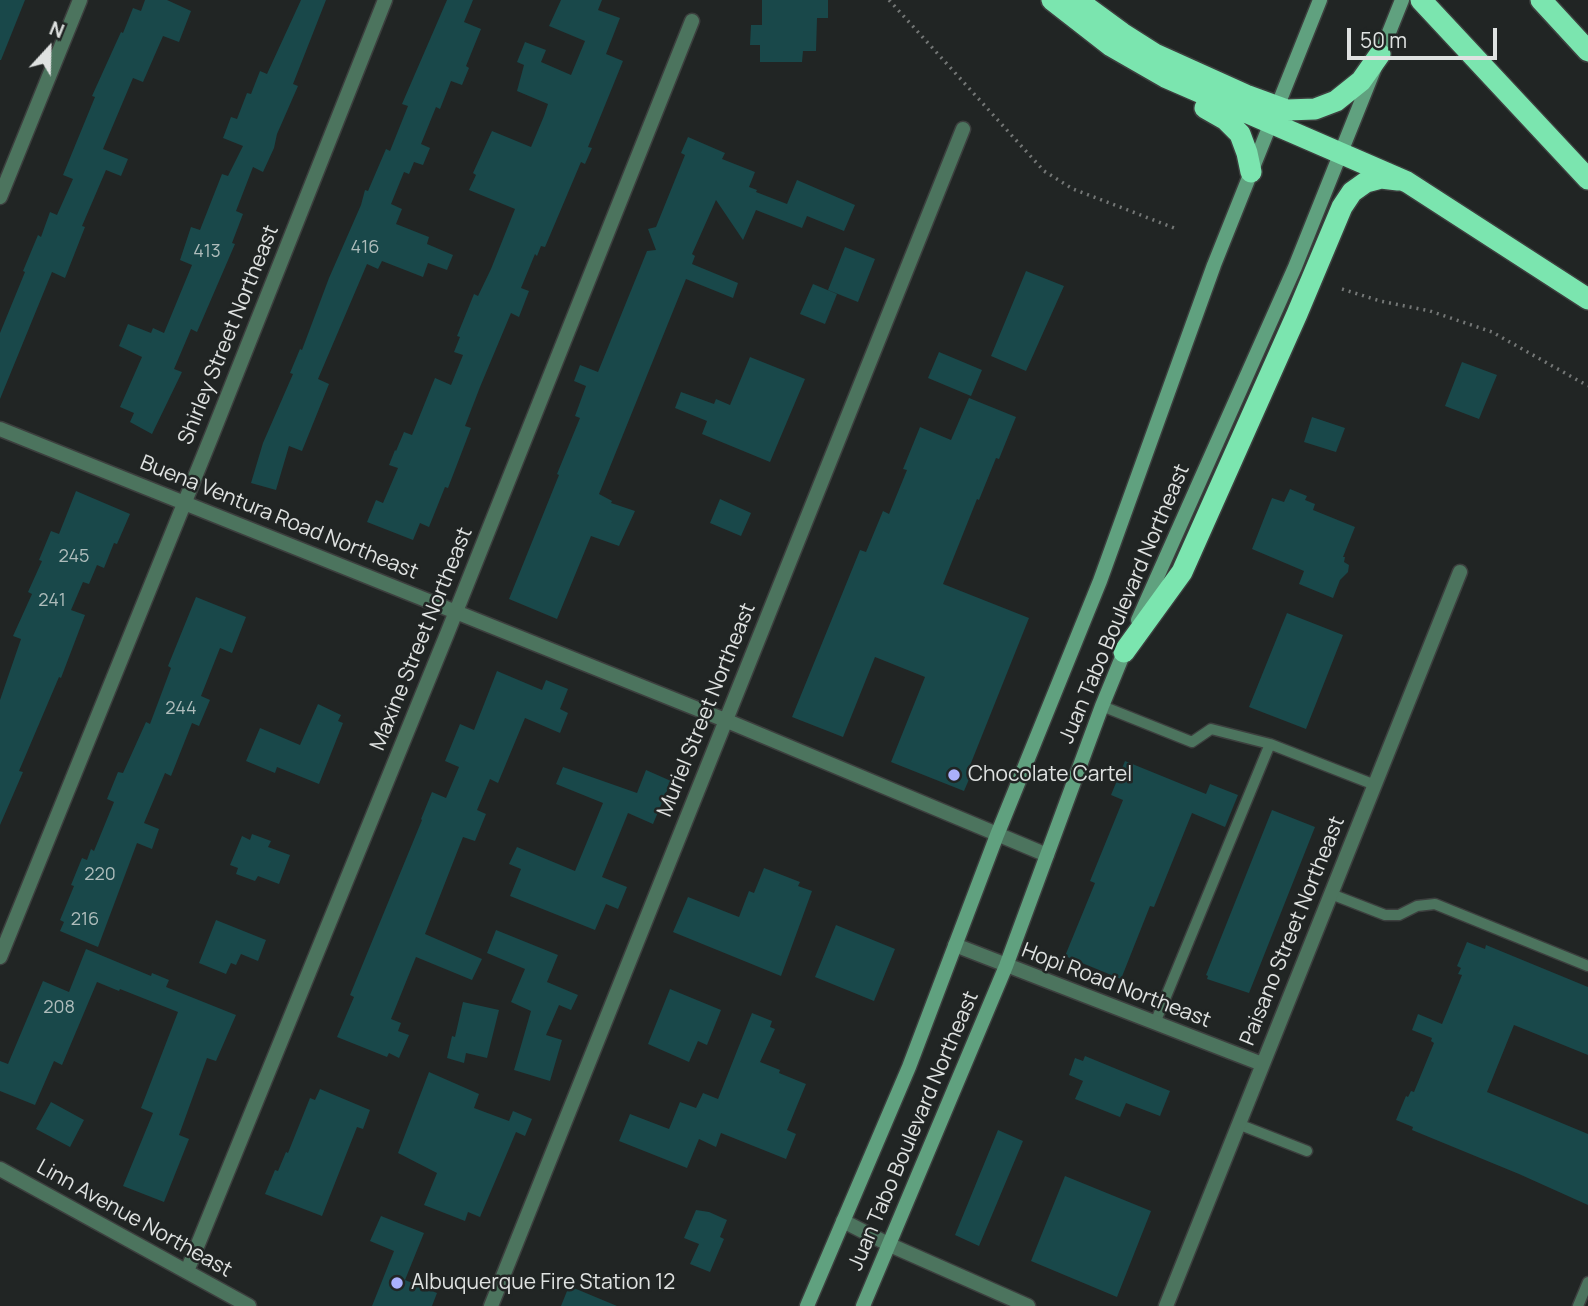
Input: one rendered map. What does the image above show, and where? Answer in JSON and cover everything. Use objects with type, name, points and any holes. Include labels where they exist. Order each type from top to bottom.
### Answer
[{"type":"highway","points":[[1036,0],[1074,33],[1125,68],[1226,120],[1240,134],[1251,172]]},
{"type":"highway","points":[[1052,0],[1096,35],[1146,67],[1209,98],[1274,115],[1306,110],[1336,101],[1361,81],[1380,54]]},
{"type":"highway","points":[[1077,0],[1155,54],[1274,115],[1340,153],[1407,182],[1588,299]]},
{"type":"highway","points":[[1421,0],[1588,179]]},
{"type":"highway","points":[[1541,0],[1588,51]]},
{"type":"highway","points":[[1124,652],[1182,572],[1342,207],[1352,192],[1366,182],[1381,178],[1407,182]]},
{"type":"main road","name":"Juan Tabo Boulevard Northeast","points":[[807,1306],[909,1067],[997,835],[1100,582],[1210,276],[1320,0]]},
{"type":"main road","name":"Juan Tabo Boulevard Northeast","points":[[863,1306],[1006,966],[1124,652],[1295,267],[1402,0]]},
{"type":"street","points":[[0,197],[80,0]]},
{"type":"street","name":"Shirley Street Northeast","points":[[0,957],[386,0]]},
{"type":"street","name":"Maxine Street Northeast","points":[[187,1271],[456,612],[692,21]]},
{"type":"street","name":"Muriel Street Northeast","points":[[491,1306],[963,129]]},
{"type":"street","name":"Buena Ventura Road Northeast","points":[[0,429],[725,720],[1048,855]]},
{"type":"street","name":"Paisano Street Northeast","points":[[1166,1306],[1460,572]]},
{"type":"street","name":"Hopi Road Northeast","points":[[956,945],[1262,1064]]},
{"type":"street","name":"Linn Avenue Northeast","points":[[0,1169],[248,1306]]},
{"type":"street","points":[[843,1222],[1028,1306]]},
{"type":"lane","points":[[1102,706],[1192,742],[1211,729],[1270,744],[1375,785]]},
{"type":"lane","points":[[1155,1023],[1270,744]]},
{"type":"lane","points":[[1331,894],[1385,915],[1399,915],[1417,906],[1435,904],[1588,966]]},
{"type":"lane","points":[[1238,1124],[1307,1151]]},
{"type":"lane","points":[[1578,1306],[1588,1282]]},
{"type":"path","points":[[889,0],[1044,171],[1073,189],[1177,229]]},
{"type":"path","points":[[1342,289],[1380,301],[1430,311],[1492,332],[1588,386]]},
{"type":"building","points":[[0,0],[25,0],[1,60],[0,60]]},
{"type":"building","points":[[145,0],[167,0],[191,11],[179,42],[163,36],[143,82],[133,78],[103,149],[128,159],[121,176],[106,170],[82,226],[85,227],[65,278],[52,272],[0,399],[0,333],[38,235],[41,237],[50,212],[57,215],[73,179],[63,175],[95,97],[92,96],[133,8],[141,11]]},
{"type":"building","points":[[301,0],[326,0],[293,84],[298,86],[263,172],[253,167],[236,211],[243,214],[232,243],[235,244],[197,332],[191,329],[174,369],[182,372],[152,434],[130,422],[134,413],[120,407],[142,357],[119,346],[128,324],[151,333],[153,328],[164,333],[192,265],[180,260],[191,227],[200,230],[222,174],[228,176],[243,146],[223,138],[231,117],[237,119],[247,93],[251,94],[260,71],[267,74]]},
{"type":"building","points":[[447,0],[473,0],[464,22],[481,29],[466,66],[469,68],[462,85],[451,81],[440,109],[436,107],[421,144],[430,148],[423,165],[414,162],[409,174],[404,172],[391,204],[402,209],[396,224],[429,237],[427,244],[453,255],[447,270],[428,263],[423,277],[382,261],[378,269],[367,264],[318,379],[329,384],[302,451],[289,446],[276,490],[251,483],[263,443],[293,374],[290,373],[300,349],[302,350],[365,190],[368,191],[386,149],[390,151],[408,106],[402,104]]},
{"type":"building","points":[[561,0],[602,0],[598,10],[620,18],[606,54],[623,61],[588,147],[592,148],[585,164],[581,162],[545,247],[541,246],[537,256],[535,254],[521,288],[529,291],[519,317],[511,313],[480,387],[465,426],[471,428],[448,488],[445,487],[429,527],[420,523],[413,540],[367,522],[376,500],[383,503],[398,468],[389,465],[395,450],[404,432],[412,435],[435,378],[451,385],[463,355],[454,352],[460,337],[457,336],[474,294],[478,296],[491,269],[515,209],[469,190],[476,175],[473,173],[492,131],[531,147],[544,116],[548,104],[517,91],[524,65],[517,62],[525,42],[546,50],[541,62],[571,75],[585,41],[549,26]]},
{"type":"building","points":[[762,0],[828,0],[828,18],[817,18],[816,51],[803,51],[802,62],[760,62],[760,45],[750,45],[751,25],[762,25]]},
{"type":"building","points":[[688,137],[725,153],[722,159],[755,172],[749,187],[757,190],[756,192],[787,204],[797,180],[855,205],[844,231],[807,216],[802,228],[756,210],[743,240],[716,200],[692,254],[695,256],[692,264],[738,283],[733,298],[686,279],[599,494],[612,501],[611,503],[635,511],[619,546],[591,536],[557,619],[509,599],[580,418],[575,416],[586,386],[574,381],[580,365],[598,372],[647,251],[656,250],[648,229],[656,227],[685,155],[681,153]]},
{"type":"building","points":[[845,247],[875,259],[858,302],[828,290]]},
{"type":"building","points":[[1026,271],[1064,286],[1026,371],[991,356]]},
{"type":"building","points":[[813,284],[837,294],[825,324],[800,314]]},
{"type":"building","points":[[939,352],[982,370],[971,396],[928,378]]},
{"type":"building","points":[[750,357],[805,379],[770,462],[702,434],[707,421],[675,408],[681,392],[714,404],[716,399],[730,405]]},
{"type":"building","points":[[1462,362],[1497,375],[1479,419],[1445,406]]},
{"type":"building","points":[[969,398],[1016,417],[999,459],[996,458],[979,500],[977,499],[943,584],[1029,618],[969,768],[973,770],[964,791],[891,762],[925,677],[875,657],[843,737],[792,717],[860,550],[866,552],[883,511],[889,514],[907,470],[903,469],[920,427],[951,440]]},
{"type":"building","points":[[1312,417],[1345,428],[1336,452],[1304,442]]},
{"type":"building","points":[[1290,489],[1307,496],[1305,500],[1315,504],[1313,510],[1355,527],[1343,557],[1344,562],[1349,565],[1348,572],[1340,580],[1333,598],[1299,584],[1304,571],[1252,549],[1272,498],[1284,502]]},
{"type":"building","points":[[76,491],[130,514],[104,568],[97,565],[89,584],[83,582],[71,610],[85,615],[61,678],[59,677],[19,771],[23,772],[0,825],[0,700],[21,639],[13,636],[32,594],[28,592],[42,561],[39,560],[51,531],[59,534]]},
{"type":"building","points":[[720,499],[751,513],[741,536],[710,523]]},
{"type":"building","points":[[196,597],[246,617],[232,653],[220,648],[201,696],[210,700],[199,726],[192,723],[171,776],[165,773],[144,823],[159,829],[152,849],[137,843],[98,947],[60,931],[64,922],[60,920],[82,858],[87,860],[91,849],[94,851],[114,802],[107,799],[118,772],[123,773],[146,722],[150,724],[171,668],[168,666]]},
{"type":"building","points":[[1287,613],[1343,635],[1306,729],[1249,707]]},
{"type":"building","points":[[497,671],[542,690],[546,680],[568,689],[560,709],[568,713],[560,733],[525,718],[498,783],[490,779],[477,810],[486,814],[475,841],[463,837],[425,934],[482,959],[472,980],[416,957],[391,1019],[401,1023],[398,1031],[409,1035],[399,1058],[389,1053],[387,1057],[337,1037],[354,997],[350,995],[432,792],[446,798],[459,767],[445,761],[460,724],[474,730]]},
{"type":"building","points":[[318,704],[341,715],[338,721],[343,723],[319,784],[277,767],[275,773],[246,761],[260,728],[300,745]]},
{"type":"building","points":[[1125,761],[1206,794],[1210,784],[1238,795],[1225,827],[1192,813],[1121,979],[1065,956],[1095,883],[1090,881],[1123,800],[1111,795]]},
{"type":"building","points":[[563,767],[637,793],[646,770],[671,781],[653,824],[628,813],[602,877],[627,887],[618,909],[606,904],[595,930],[510,896],[521,869],[509,864],[517,847],[575,871],[603,803],[556,784]]},
{"type":"building","points":[[1272,810],[1315,827],[1249,993],[1207,979],[1206,975]]},
{"type":"building","points":[[252,834],[271,841],[268,847],[290,855],[279,884],[258,876],[255,881],[236,874],[238,868],[230,865],[242,836],[250,840]]},
{"type":"building","points":[[764,868],[800,882],[798,886],[812,891],[781,976],[673,932],[688,897],[739,917],[749,891],[754,893]]},
{"type":"building","points":[[216,920],[266,940],[258,961],[241,954],[236,965],[231,963],[226,974],[199,963]]},
{"type":"building","points":[[836,925],[895,949],[874,1001],[815,977]]},
{"type":"building","points":[[496,930],[558,955],[547,982],[578,995],[571,1010],[559,1005],[546,1035],[562,1040],[550,1081],[514,1070],[531,1011],[511,1002],[525,969],[487,953]]},
{"type":"building","points":[[1467,942],[1485,949],[1486,945],[1588,987],[1588,1055],[1514,1025],[1487,1092],[1588,1134],[1588,1205],[1412,1130],[1413,1127],[1396,1120],[1406,1096],[1408,1097],[1411,1091],[1414,1092],[1434,1043],[1432,1038],[1412,1030],[1418,1014],[1442,1024],[1462,975],[1458,974],[1461,968],[1457,966]]},
{"type":"building","points":[[86,949],[151,976],[152,973],[169,980],[166,987],[236,1015],[216,1061],[207,1058],[179,1135],[189,1139],[164,1202],[123,1186],[153,1113],[141,1108],[178,1012],[97,982],[62,1065],[54,1061],[35,1105],[0,1091],[0,1061],[8,1064],[43,981],[69,992]]},
{"type":"building","points":[[670,989],[721,1010],[707,1045],[698,1041],[689,1062],[648,1044]]},
{"type":"building","points":[[463,1002],[499,1010],[487,1058],[466,1053],[464,1063],[447,1058]]},
{"type":"building","points":[[752,1013],[772,1021],[770,1027],[775,1029],[760,1062],[806,1084],[787,1130],[796,1134],[786,1159],[721,1133],[716,1147],[699,1139],[687,1168],[619,1141],[630,1114],[669,1129],[680,1102],[696,1108],[703,1093],[718,1099]]},
{"type":"building","points":[[1085,1056],[1170,1091],[1160,1116],[1126,1103],[1120,1117],[1075,1099],[1083,1081],[1069,1075],[1075,1058],[1083,1061]]},
{"type":"building","points":[[429,1072],[479,1094],[474,1108],[509,1121],[513,1111],[532,1119],[525,1136],[516,1132],[480,1217],[468,1212],[465,1221],[424,1205],[437,1173],[398,1153]]},
{"type":"building","points":[[320,1089],[370,1110],[363,1129],[357,1127],[322,1216],[265,1194],[275,1170],[278,1171],[286,1152],[288,1153],[310,1098],[315,1100]]},
{"type":"building","points":[[51,1102],[84,1120],[70,1147],[36,1129]]},
{"type":"building","points":[[998,1130],[1023,1141],[979,1246],[955,1235]]},
{"type":"building","points":[[1065,1176],[1151,1211],[1117,1297],[1031,1261]]},
{"type":"building","points":[[696,1210],[727,1220],[720,1237],[724,1239],[710,1272],[690,1264],[699,1244],[684,1238]]},
{"type":"building","points":[[381,1216],[424,1233],[405,1280],[437,1293],[432,1306],[372,1306],[394,1251],[370,1241]]},
{"type":"building","points":[[569,1286],[617,1306],[561,1306]]},
{"type":"place","name":"Chocolate Cartel","points":[[954,775]]},
{"type":"place","name":"Albuquerque Fire Station 12","points":[[397,1283]]}]
